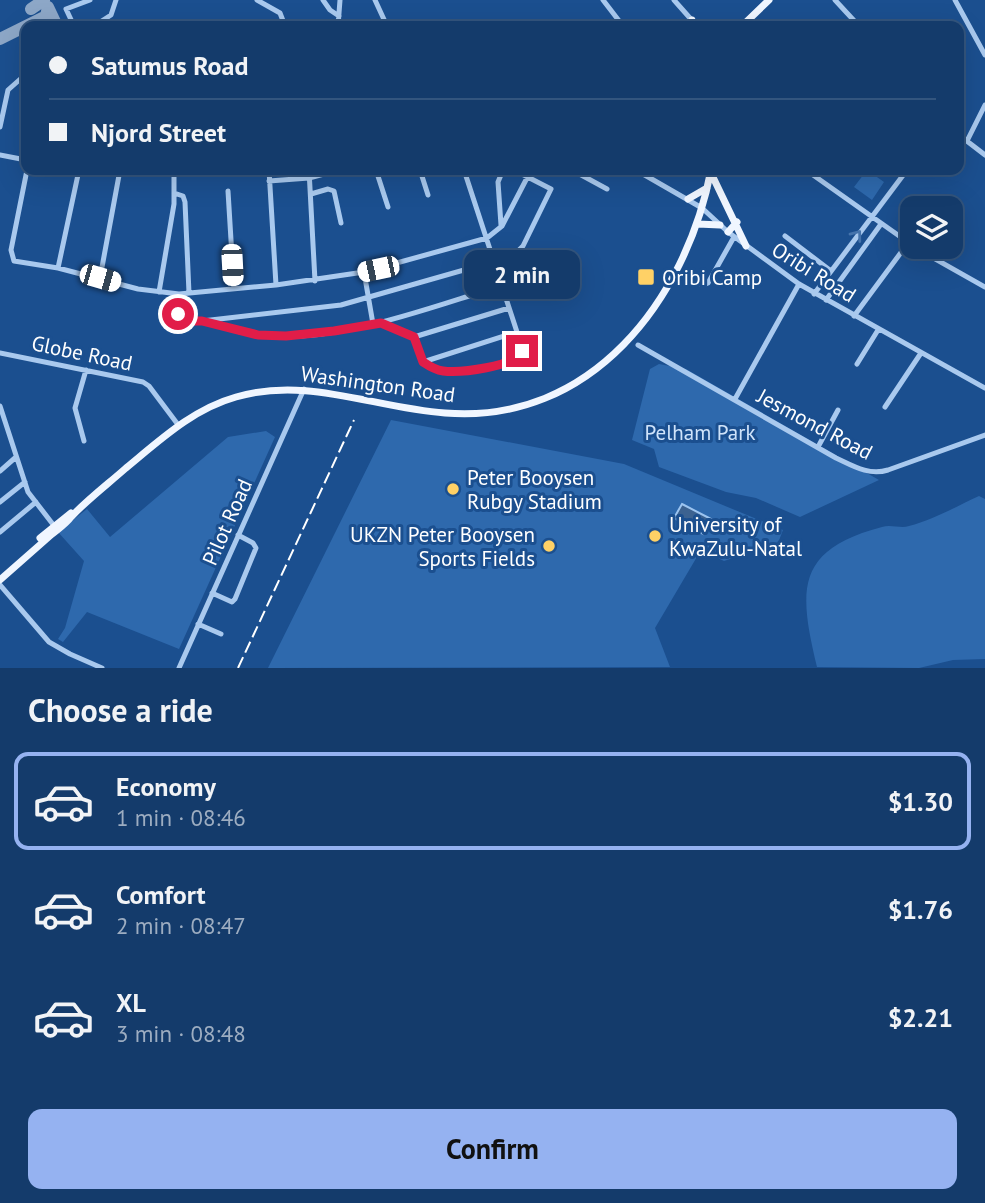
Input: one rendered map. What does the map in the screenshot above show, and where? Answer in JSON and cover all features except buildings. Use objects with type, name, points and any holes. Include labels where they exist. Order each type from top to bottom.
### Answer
[{"type":"main road","points":[[747,21],[769,0]]},
{"type":"main road","name":"Washington Road","points":[[0,574],[179,426],[210,406],[232,398],[268,390],[304,390],[456,414],[506,408],[546,397],[595,369],[633,336],[663,295],[686,252],[698,224],[710,175]]},
{"type":"main road","points":[[713,175],[746,246]]},
{"type":"main road","points":[[688,199],[707,188]]},
{"type":"main road","points":[[731,234],[737,222]]},
{"type":"main road","points":[[698,224],[720,225]]},
{"type":"main road","name":"Washington Road","points":[[0,583],[56,527]]},
{"type":"street","points":[[72,21],[66,9],[90,0]]},
{"type":"street","points":[[102,21],[108,17],[116,0]]},
{"type":"street","points":[[257,0],[279,13],[283,21]]},
{"type":"street","points":[[323,0],[332,12],[339,16]]},
{"type":"street","points":[[338,21],[340,0]]},
{"type":"street","points":[[385,21],[376,2],[386,0]]},
{"type":"street","points":[[603,0],[620,21]]},
{"type":"street","points":[[674,0],[692,21]]},
{"type":"street","points":[[835,0],[854,21]]},
{"type":"street","points":[[955,0],[985,55]]},
{"type":"street","points":[[0,127],[8,90],[21,78]]},
{"type":"street","points":[[968,141],[985,104]]},
{"type":"street","points":[[964,138],[985,155]]},
{"type":"street","points":[[0,155],[21,159]]},
{"type":"street","points":[[26,175],[12,258],[19,262],[179,294],[315,281],[363,272],[487,238],[502,226],[528,176],[551,189],[520,250],[493,263],[329,307],[202,321],[185,321],[180,318],[179,294]]},
{"type":"street","points":[[58,268],[78,175]]},
{"type":"street","points":[[100,278],[119,175]]},
{"type":"street","points":[[159,292],[174,193],[174,175]]},
{"type":"street","points":[[269,175],[276,285]]},
{"type":"street","points":[[270,181],[320,175]]},
{"type":"street","points":[[378,175],[388,207]]},
{"type":"street","points":[[422,175],[428,195]]},
{"type":"street","points":[[414,337],[423,362],[446,372],[481,369],[516,359],[522,351],[466,175]]},
{"type":"street","points":[[500,175],[498,182],[502,226]]},
{"type":"street","points":[[581,175],[607,189]]},
{"type":"street","name":"Oribi Road","points":[[645,175],[702,208],[746,246],[814,294],[985,388]]},
{"type":"street","points":[[813,175],[900,237]]},
{"type":"street","points":[[814,294],[903,175]]},
{"type":"street","points":[[309,178],[315,281]]},
{"type":"street","points":[[311,194],[328,189],[334,191],[341,223]]},
{"type":"street","points":[[228,191],[234,289]]},
{"type":"street","points":[[174,193],[183,196],[185,200],[189,293]]},
{"type":"street","points":[[826,300],[881,224]]},
{"type":"street","points":[[694,281],[703,285],[708,283],[731,234]]},
{"type":"street","points":[[785,236],[831,271]]},
{"type":"street","points":[[843,254],[854,261]]},
{"type":"street","points":[[854,316],[900,259]]},
{"type":"street","points":[[936,259],[985,286]]},
{"type":"street","points":[[363,272],[373,324]]},
{"type":"street","points":[[735,399],[799,284]]},
{"type":"street","points":[[202,321],[258,335],[286,336],[334,331],[381,323],[501,285]]},
{"type":"street","points":[[381,323],[414,337],[509,308]]},
{"type":"street","points":[[857,364],[878,330]]},
{"type":"street","points":[[423,362],[517,332]]},
{"type":"street","name":"Jesmond Road","points":[[638,345],[864,471],[881,472],[985,435]]},
{"type":"street","name":"Globe Road","points":[[0,353],[146,383],[179,426]]},
{"type":"street","points":[[885,407],[921,353]]},
{"type":"street","points":[[84,442],[75,408],[86,370]]},
{"type":"street","name":"Pilot Road","points":[[179,667],[304,390]]},
{"type":"street","points":[[0,407],[25,482],[36,502],[56,527]]},
{"type":"street","points":[[818,447],[838,410]]},
{"type":"street","points":[[0,471],[16,457]]},
{"type":"street","points":[[0,502],[25,482]]},
{"type":"street","points":[[0,532],[36,502]]},
{"type":"street","points":[[212,593],[232,602],[234,599],[256,548],[253,543],[238,536]]},
{"type":"street","points":[[0,583],[49,642],[102,667]]},
{"type":"street","points":[[198,624],[221,634]]},
{"type":"green space","points":[[863,175],[874,175],[884,182],[872,200],[854,187]]},
{"type":"green space","name":"Pelham Park","points":[[659,364],[686,369],[879,480],[800,517],[756,498],[726,492],[659,467],[654,449],[632,440],[650,369]]},
{"type":"green space","name":"UKZN Peter Booysen Sports Fields","points":[[391,420],[624,464],[783,530],[778,543],[724,561],[701,550],[655,628],[670,667],[268,668]]},
{"type":"green space","points":[[266,431],[275,437],[179,649],[87,612],[63,642],[58,639],[65,628],[84,561],[58,532],[87,509],[110,537],[228,437]]},
{"type":"green space","points":[[979,496],[985,499],[985,659],[953,660],[919,668],[817,667],[807,616],[806,595],[810,577],[818,561],[832,548],[853,537],[885,526],[906,527],[936,517]]},
{"type":"shaded area","points":[[682,504],[711,519],[703,534],[674,518]]},
{"type":"taxiway","points":[[31,9],[44,0]]},
{"type":"taxiway","points":[[48,7],[55,21]]},
{"type":"taxiway","points":[[36,21],[46,16],[48,7]]},
{"type":"taxiway","points":[[0,39],[21,28]]},
{"type":"railway","points":[[238,668],[354,420]]},
{"type":"place","name":"Oribi Camp","points":[[646,277]]},
{"type":"place","name":"Peter Booysen Rubgy Stadium","points":[[453,489]]},
{"type":"place","name":"University of KwaZulu-Natal","points":[[655,536]]},
{"type":"place","name":"UKZN Peter Booysen Sports Fields","points":[[549,546]]},
{"type":"route","points":[[178,314],[185,321],[202,321],[263,335],[316,333],[381,323],[414,337],[423,362],[446,372],[481,369],[516,359],[522,351]]}]
